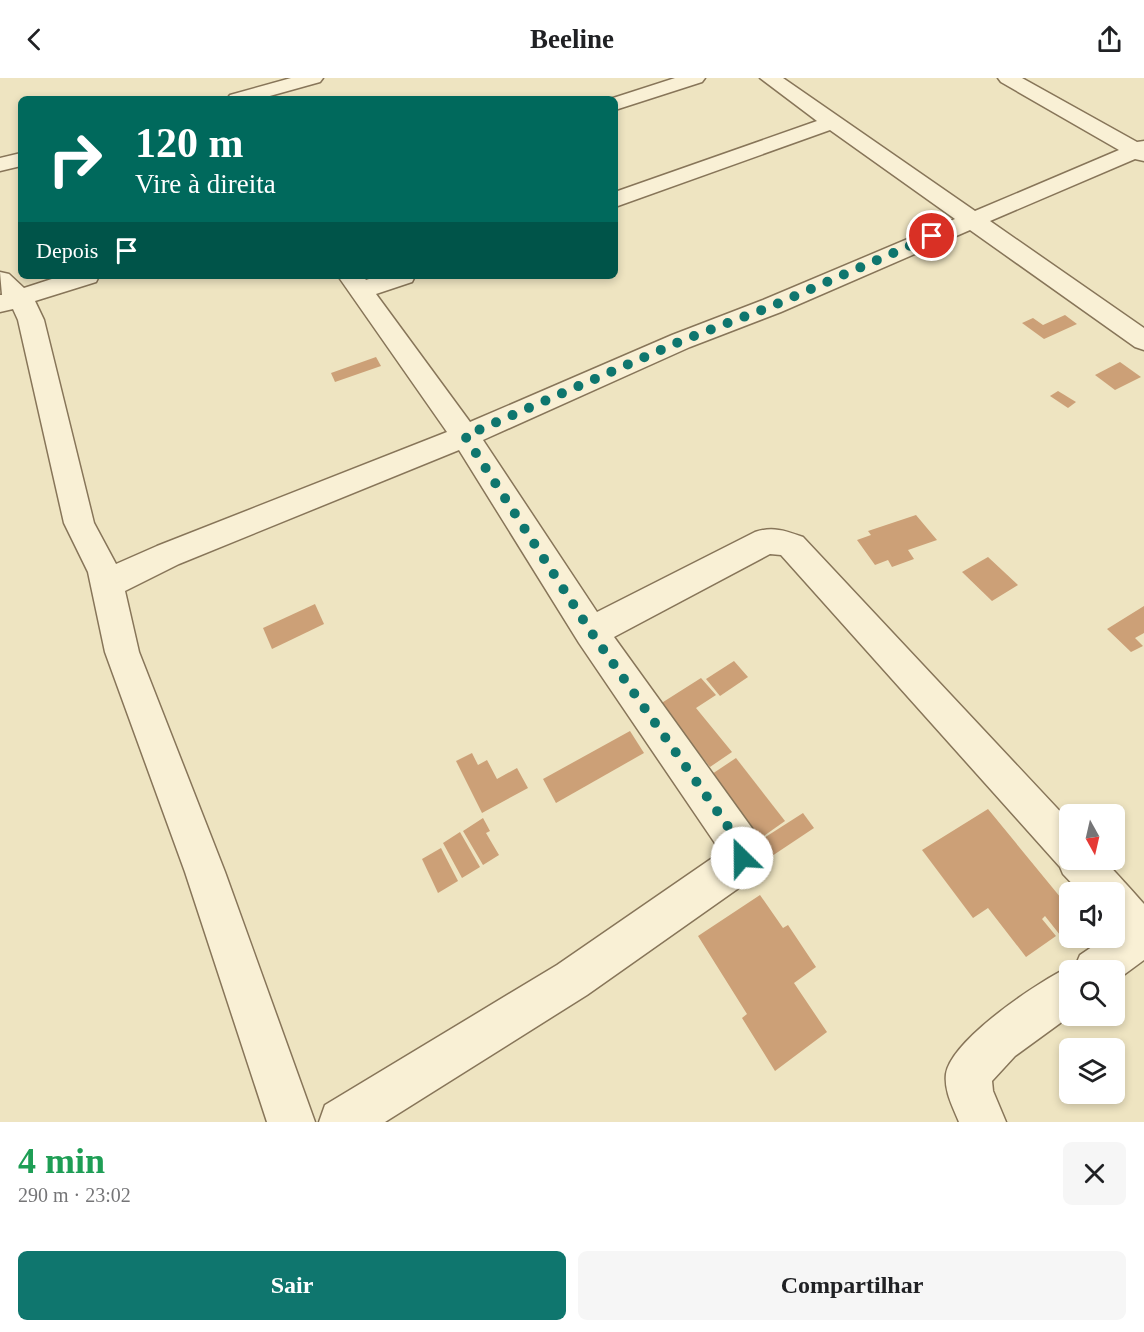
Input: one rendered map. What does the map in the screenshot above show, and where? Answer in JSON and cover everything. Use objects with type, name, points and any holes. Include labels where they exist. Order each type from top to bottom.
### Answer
[{"type":"street","points":[[248,96],[313,78]]},
{"type":"street","points":[[618,103],[695,78]]},
{"type":"street","points":[[770,78],[1144,341]]},
{"type":"street","points":[[1008,78],[1141,151]]},
{"type":"street","points":[[618,199],[833,122]]},
{"type":"street","points":[[107,584],[240,525],[465,436],[681,341],[772,306],[972,219],[1141,151]]},
{"type":"street","points":[[0,165],[18,160]]},
{"type":"street","points":[[7,294],[74,279]]},
{"type":"street","points":[[342,1122],[572,980],[739,864],[742,858],[740,845],[729,828],[591,632],[465,436],[355,284],[385,279]]},
{"type":"street","points":[[7,294],[31,320],[79,523],[96,553],[107,584],[122,652],[205,872],[288,1116],[292,1122]]},
{"type":"street","points":[[591,632],[766,541],[792,546],[1059,839]]},
{"type":"street","points":[[1086,870],[1098,882]]},
{"type":"street","points":[[1109,960],[1144,935],[1125,913]]},
{"type":"street","points":[[983,1122],[970,1093],[969,1073],[999,1040],[1059,997]]},
{"type":"building","points":[[1065,315],[1077,324],[1044,339],[1022,323],[1033,318],[1043,325]]},
{"type":"building","points":[[376,357],[381,366],[335,382],[331,373]]},
{"type":"building","points":[[1120,362],[1141,377],[1115,390],[1095,375]]},
{"type":"building","points":[[1058,391],[1076,402],[1068,408],[1050,396]]},
{"type":"building","points":[[916,515],[937,540],[908,550],[914,559],[892,567],[888,560],[875,565],[857,540],[871,535],[868,531]]},
{"type":"building","points":[[988,557],[1018,585],[992,601],[962,572]]},
{"type":"building","points":[[315,604],[324,624],[272,649],[263,628]]},
{"type":"building","points":[[1144,606],[1144,633],[1135,638],[1143,646],[1131,652],[1107,629]]},
{"type":"building","points":[[734,661],[748,677],[720,696],[706,679]]},
{"type":"building","points":[[701,678],[716,695],[696,708],[732,752],[710,767],[660,704]]},
{"type":"building","points":[[630,731],[644,753],[556,803],[543,779]]},
{"type":"building","points":[[472,753],[478,765],[487,760],[497,779],[517,768],[528,788],[482,813],[456,761]]},
{"type":"building","points":[[736,758],[785,821],[761,838],[712,774]]},
{"type":"building","points":[[988,809],[1059,896],[1059,934],[1045,916],[1042,919],[1056,936],[1026,957],[988,908],[973,918],[922,850]]},
{"type":"building","points":[[803,813],[814,828],[772,856],[761,840]]},
{"type":"building","points":[[483,818],[490,831],[486,833],[499,855],[483,865],[463,831]]},
{"type":"building","points":[[460,832],[480,867],[462,878],[443,843]]},
{"type":"building","points":[[441,848],[458,881],[438,893],[422,859]]},
{"type":"building","points":[[760,895],[783,928],[788,925],[816,967],[794,983],[827,1032],[775,1071],[742,1018],[747,1014],[698,936]]},
{"type":"route","points":[[742,858],[740,845],[729,828],[591,632],[465,436],[681,341],[772,306],[932,236]]}]
